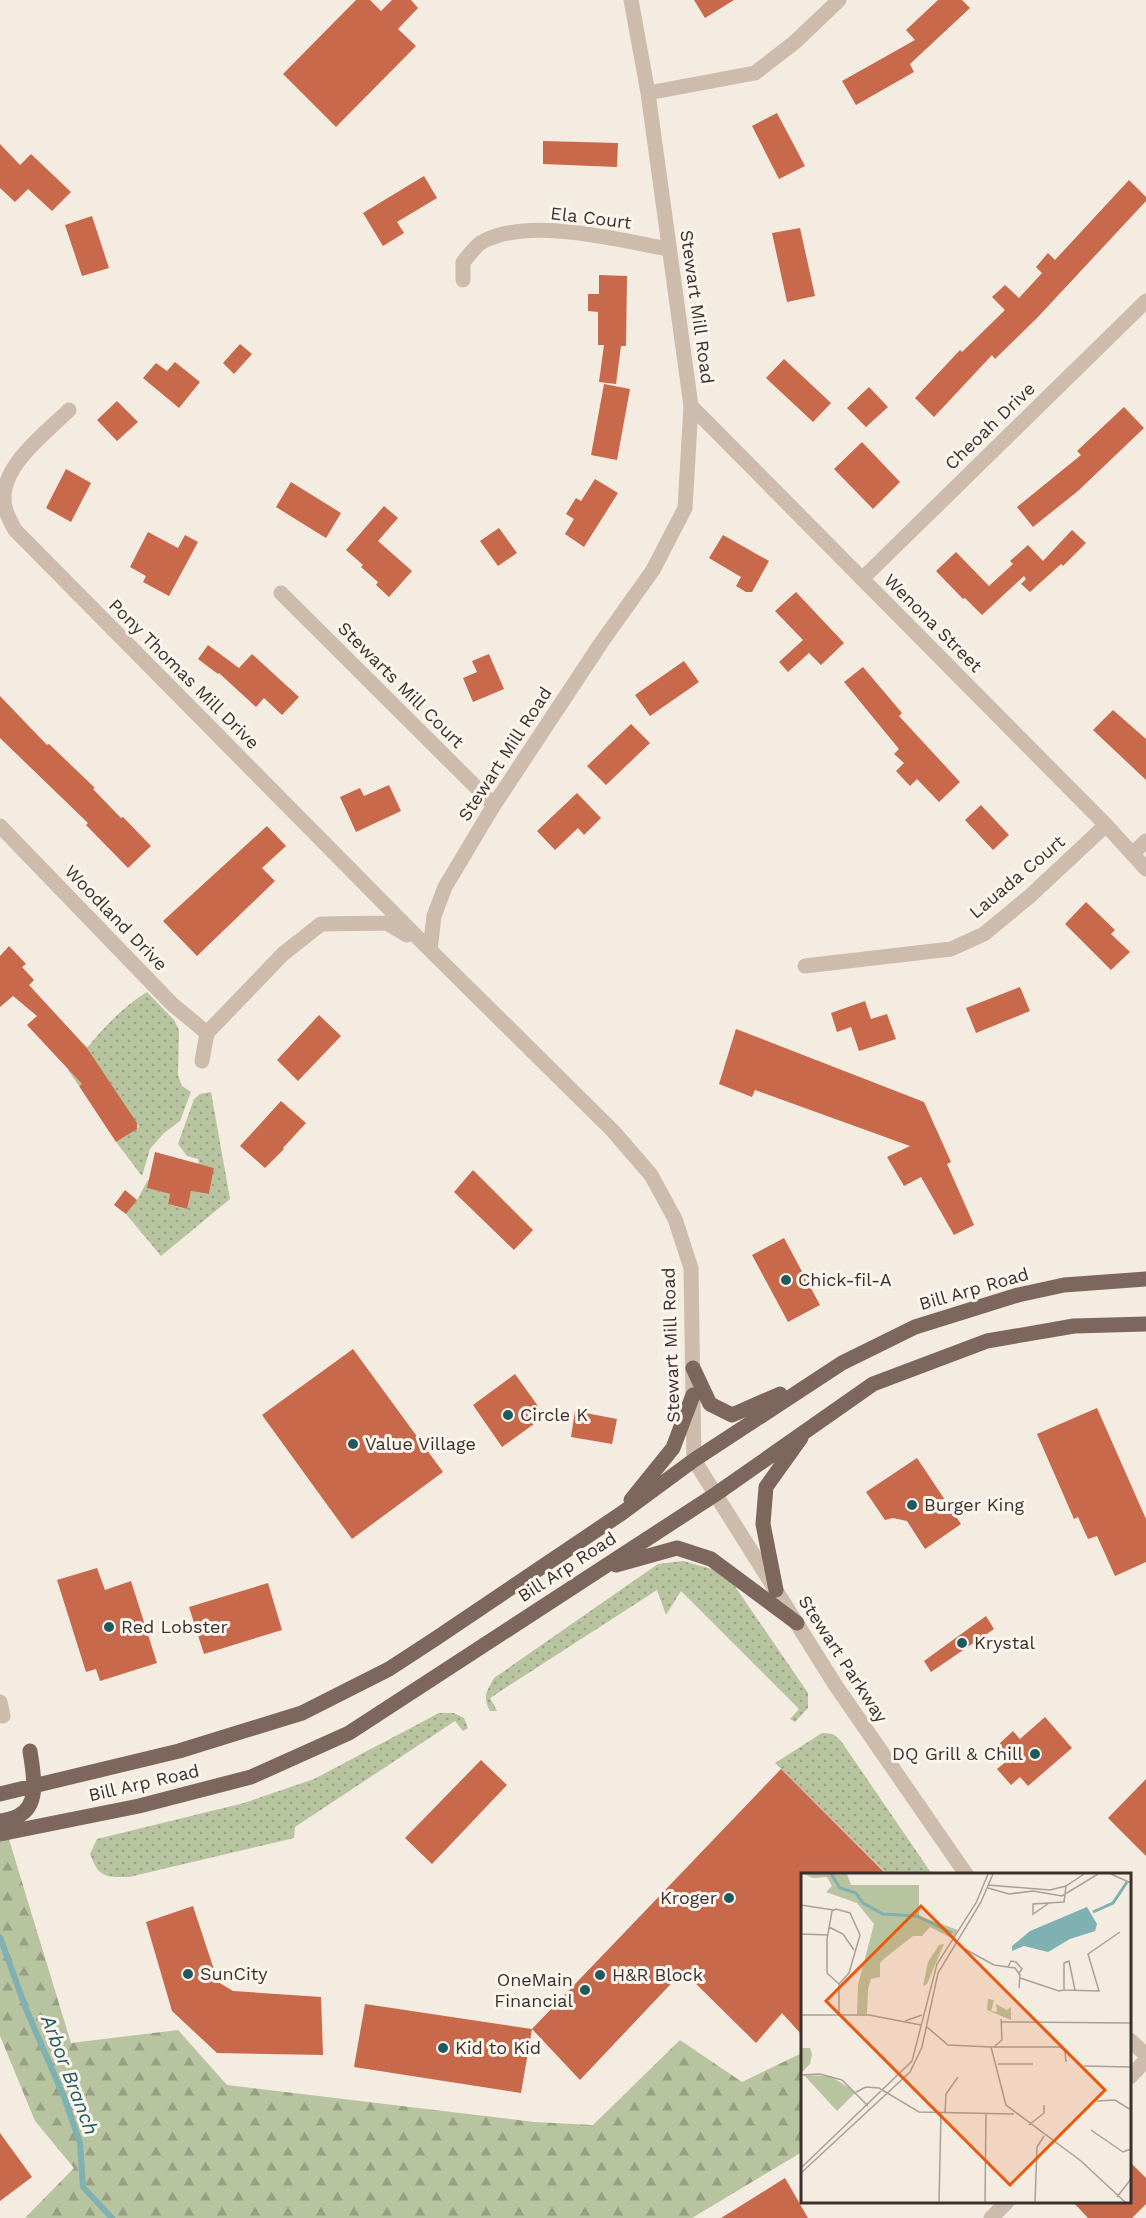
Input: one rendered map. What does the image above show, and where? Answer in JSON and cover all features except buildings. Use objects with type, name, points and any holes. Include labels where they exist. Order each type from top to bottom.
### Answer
[{"type":"main road","name":"Bill Arp Road","points":[[0,1794],[179,1751],[302,1713],[389,1669],[622,1513],[694,1460],[842,1363],[915,1327],[1018,1295],[1064,1285],[1146,1279]]},
{"type":"main road","name":"Bill Arp Road","points":[[0,1834],[139,1806],[251,1777],[349,1733],[716,1494],[873,1384],[987,1341],[1074,1326],[1146,1324]]},
{"type":"main road","points":[[693,1368],[710,1404],[732,1415],[842,1363]]},
{"type":"main road","points":[[622,1513],[673,1448],[693,1395]]},
{"type":"main road","points":[[776,1590],[763,1524],[766,1487],[807,1430]]},
{"type":"main road","points":[[602,1568],[677,1548],[711,1559],[797,1623]]},
{"type":"main road","points":[[0,1821],[18,1816],[30,1807],[33,1786],[30,1751]]},
{"type":"street","name":"Stewart Mill Road","points":[[631,0],[648,93],[692,406],[685,508],[653,570],[601,643],[494,805],[445,886],[434,916],[430,950],[613,1131],[651,1175],[675,1219],[691,1268],[694,1460]]},
{"type":"street","points":[[648,93],[755,73],[795,42],[839,0]]},
{"type":"street","name":"Ela Court","points":[[463,280],[463,262],[481,243],[511,232],[571,231],[669,249]]},
{"type":"street","name":"Cheoah Drive","points":[[861,579],[1146,301]]},
{"type":"street","name":"Wenona Street","points":[[692,406],[1106,825],[1146,869]]},
{"type":"street","name":"Pony Thomas Mill Drive","points":[[69,410],[23,456],[9,475],[4,499],[7,515],[15,530],[430,950]]},
{"type":"street","name":"Stewarts Mill Court","points":[[281,593],[494,805]]},
{"type":"street","name":"Lauada Court","points":[[805,966],[951,949],[984,934],[1030,896],[1106,825]]},
{"type":"street","name":"Woodland Drive","points":[[0,826],[172,1004],[207,1033]]},
{"type":"street","points":[[1132,854],[1146,841]]},
{"type":"street","points":[[201,1061],[207,1033],[284,954],[321,924],[387,922],[430,950]]},
{"type":"street","name":"Stewart Parkway","points":[[694,1460],[877,1747],[965,1873]]},
{"type":"street","points":[[1131,2041],[1146,2055]]},
{"type":"street","points":[[1131,2076],[1146,2060]]},
{"type":"street","points":[[991,2218],[1006,2203]]},
{"type":"green space","points":[[147,992],[174,1020],[179,1030],[178,1075],[182,1086],[191,1092],[180,1121],[164,1133],[150,1149],[142,1176],[116,1142],[139,1127],[103,1072],[79,1086],[68,1070],[89,1051],[87,1048],[115,1017]]},
{"type":"green space","points":[[211,1092],[230,1199],[161,1256],[126,1214],[148,1180],[153,1181],[151,1189],[170,1194],[168,1204],[186,1209],[191,1191],[209,1194],[214,1168],[199,1164],[198,1159],[187,1156],[178,1144],[194,1099],[200,1094]]},
{"type":"green space","points":[[683,1561],[719,1571],[734,1585],[808,1693],[808,1708],[795,1722],[790,1719],[799,1709],[681,1591],[666,1615],[657,1590],[490,1698],[497,1711],[490,1711],[486,1697],[494,1678],[658,1564]]},
{"type":"green space","points":[[439,1713],[454,1713],[464,1718],[468,1728],[463,1731],[455,1721],[295,1827],[294,1838],[129,1877],[108,1876],[100,1872],[93,1862],[90,1854],[97,1839],[244,1803],[314,1779]]},
{"type":"green space","points":[[822,1733],[833,1734],[841,1741],[931,1873],[886,1873],[775,1763]]},
{"type":"green space","points":[[7,1833],[71,2043],[178,2030],[227,2085],[534,2122],[593,2125],[680,2040],[742,2082],[801,2053],[801,2153],[692,2218],[25,2218],[74,2168],[35,2121],[0,2036],[0,1834]]},
{"type":"waterway","name":"Arbor Branch","points":[[0,1937],[26,2009],[64,2097],[80,2143],[83,2187],[112,2218]]},
{"type":"place","name":"Chick-fil-A","points":[[786,1280]]},
{"type":"place","name":"Circle K","points":[[508,1415]]},
{"type":"place","name":"Value Village","points":[[353,1444]]},
{"type":"place","name":"Burger King","points":[[912,1505]]},
{"type":"place","name":"Red Lobster","points":[[109,1627]]},
{"type":"place","name":"Krystal","points":[[962,1643]]},
{"type":"place","name":"DQ Grill & Chill","points":[[1035,1754]]},
{"type":"place","name":"Kroger","points":[[729,1898]]},
{"type":"place","name":"SunCity","points":[[188,1974]]},
{"type":"place","name":"H&R Block","points":[[600,1975]]},
{"type":"place","name":"OneMain Financial","points":[[585,1990]]},
{"type":"place","name":"Kid to Kid","points":[[443,2048]]}]
